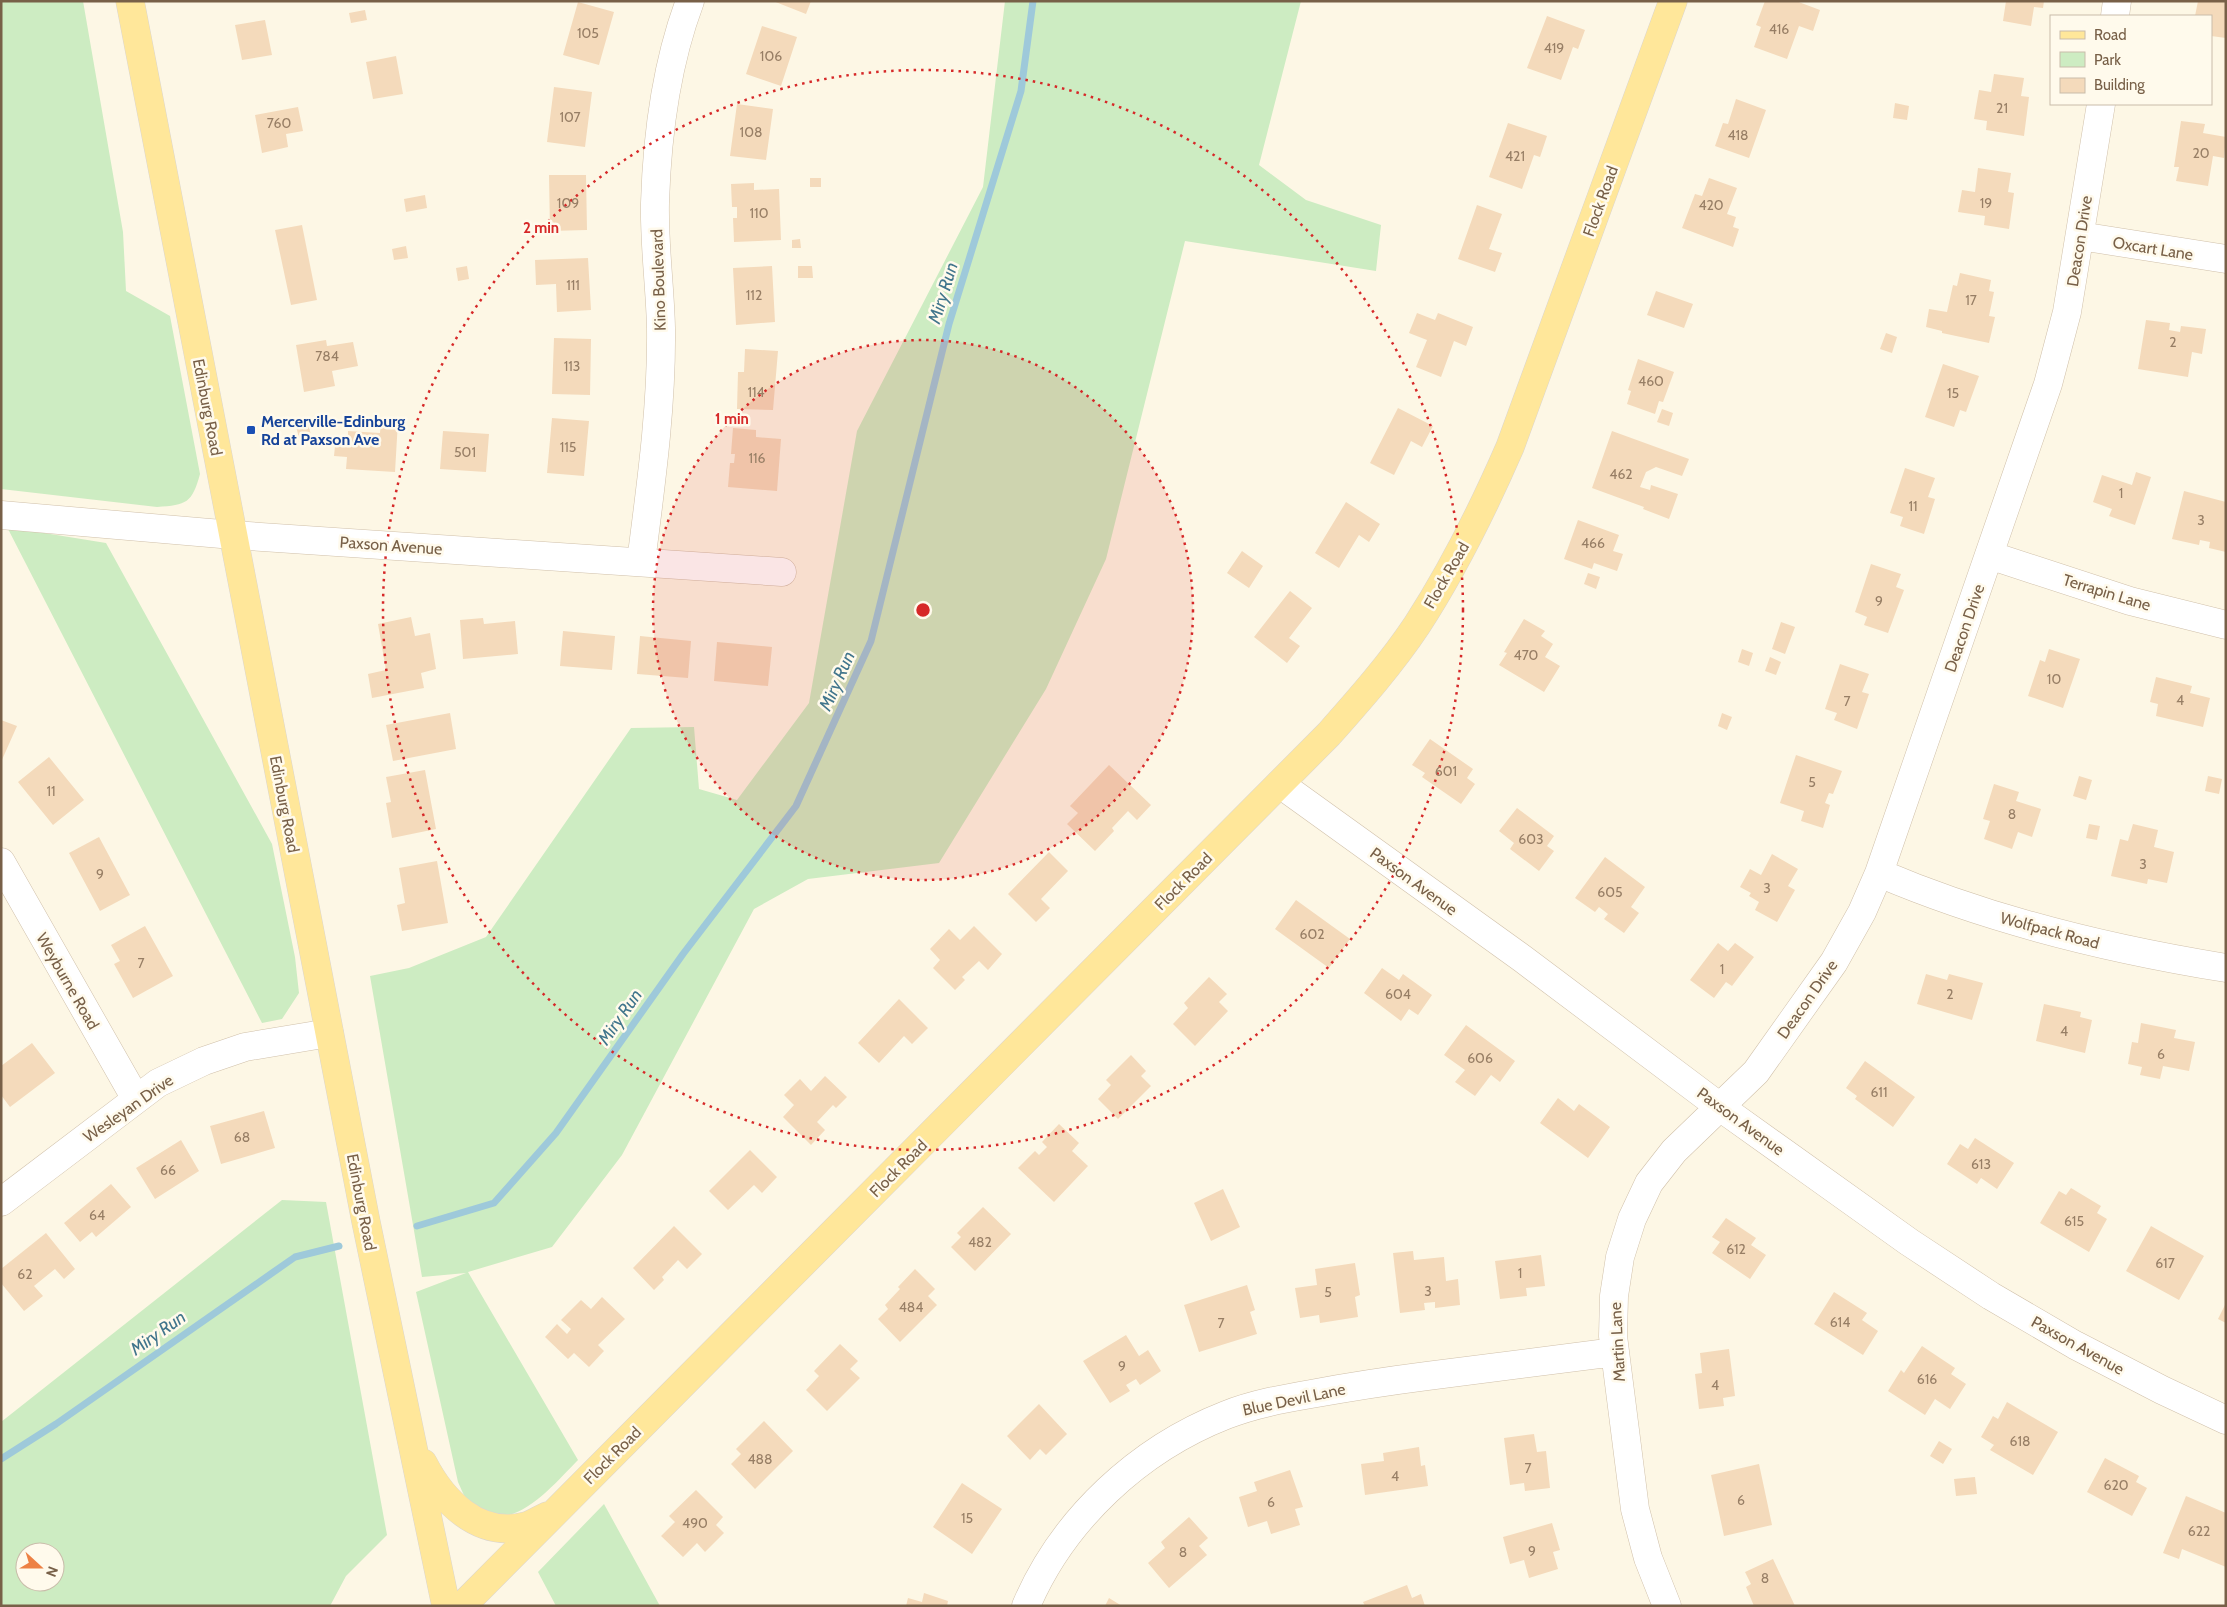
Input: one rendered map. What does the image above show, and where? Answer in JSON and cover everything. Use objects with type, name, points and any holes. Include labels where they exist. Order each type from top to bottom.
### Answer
[{"type":"main road","name":"Edinburg Road","points":[[130,1],[364,1213],[446,1606]]},
{"type":"main road","name":"Flock Road","points":[[462,1606],[1280,784],[1329,734],[1380,676],[1416,626],[1449,573],[1479,518],[1510,447],[1673,1]]},
{"type":"main road","points":[[413,1444],[434,1483],[461,1513],[482,1524],[504,1528],[525,1526],[553,1514]]},
{"type":"street","name":"Kino Boulevard","points":[[641,562],[660,393],[661,328],[655,204],[659,138],[670,72],[690,1]]},
{"type":"street","points":[[2115,15],[2117,1]]},
{"type":"street","name":"Deacon Drive","points":[[1720,1107],[1756,1072],[1834,962],[1862,912],[1879,873],[2048,384],[2067,312],[2101,105]]},
{"type":"street","name":"Oxcart Lane","points":[[2080,236],[2226,259]]},
{"type":"street","name":"Paxson Avenue","points":[[1,515],[233,535],[782,572]]},
{"type":"street","name":"Terrapin Lane","points":[[1989,555],[2130,601],[2226,625]]},
{"type":"street","name":"Paxson Avenue","points":[[1280,784],[1523,959],[1720,1107],[1909,1242],[1991,1296],[2075,1345],[2162,1390],[2226,1420]]},
{"type":"street","name":"Weyburne Road","points":[[1,862],[136,1099]]},
{"type":"street","name":"Wolfpack Road","points":[[1879,873],[1907,885],[1993,914],[2073,937],[2171,959],[2226,968]]},
{"type":"street","name":"Wesleyan Drive","points":[[1,1202],[158,1083],[204,1061],[245,1047],[329,1033]]},
{"type":"street","name":"Martin Lane","points":[[1658,1603],[1635,1509],[1614,1352],[1614,1296],[1620,1257],[1632,1219],[1648,1183],[1674,1150],[1720,1107]]},
{"type":"street","name":"Blue Devil Lane","points":[[1026,1606],[1058,1548],[1085,1513],[1116,1482],[1150,1455],[1187,1433],[1227,1415],[1268,1402],[1368,1383],[1614,1352]]},
{"type":"green space","points":[[1,1],[83,1],[123,232],[126,291],[170,316],[200,474],[191,497],[182,503],[157,507],[1,489]]},
{"type":"green space","points":[[1005,1],[1301,1],[1259,165],[1306,200],[1381,225],[1376,271],[1185,241],[1106,559],[1046,689],[939,863],[808,879],[754,909],[622,1155],[552,1247],[468,1272],[578,1460],[528,1506],[514,1513],[499,1516],[484,1513],[469,1503],[458,1482],[416,1292],[466,1273],[422,1277],[370,976],[409,968],[486,937],[631,728],[694,727],[699,789],[737,800],[809,703],[857,431],[983,187]]},
{"type":"green space","points":[[7,527],[106,543],[272,844],[295,957],[299,993],[282,1019],[262,1023]]},
{"type":"green space","points":[[282,1200],[326,1202],[387,1535],[346,1576],[330,1606],[1,1606],[1,1422]]},
{"type":"green space","points":[[604,1504],[660,1606],[556,1606],[538,1572]]},
{"type":"building","points":[[773,1],[811,1],[806,14]]},
{"type":"building","points":[[1765,1],[1796,1],[1820,10],[1813,31],[1799,26],[1787,59],[1754,47],[1761,27],[1756,25]]},
{"type":"building","points":[[2006,1],[2044,1],[2043,8],[2034,7],[2031,26],[2003,21]]},
{"type":"building","points":[[2198,1],[2226,1],[2226,38],[2212,36],[2212,15],[2195,15]]},
{"type":"building","points":[[578,2],[614,12],[599,65],[563,55]]},
{"type":"building","points":[[365,10],[367,20],[351,23],[349,13]]},
{"type":"building","points":[[1547,16],[1585,30],[1578,49],[1573,47],[1561,80],[1527,68]]},
{"type":"building","points":[[265,20],[272,55],[242,60],[235,25]]},
{"type":"building","points":[[762,26],[797,37],[781,86],[746,74]]},
{"type":"building","points":[[396,56],[403,94],[373,99],[366,62]]},
{"type":"building","points":[[1994,74],[2024,78],[2021,96],[2029,97],[2024,136],[1986,130],[1987,121],[1974,119],[1979,90],[1991,92]]},
{"type":"building","points":[[554,87],[592,92],[585,147],[547,142]]},
{"type":"building","points":[[1736,99],[1766,110],[1749,158],[1715,146],[1723,123],[1728,124]]},
{"type":"building","points":[[1895,103],[1909,106],[1907,120],[1893,118]]},
{"type":"building","points":[[737,104],[773,109],[766,160],[730,156]]},
{"type":"building","points":[[298,107],[303,131],[286,134],[288,147],[262,153],[255,115]]},
{"type":"building","points":[[2181,121],[2205,124],[2203,133],[2226,137],[2224,158],[2213,156],[2208,186],[2176,181],[2179,167],[2174,167]]},
{"type":"building","points":[[1508,123],[1547,136],[1540,157],[1534,155],[1522,189],[1489,177]]},
{"type":"building","points":[[1978,168],[2011,173],[2008,192],[2014,193],[2009,229],[1984,225],[1985,216],[1958,212],[1962,190],[1975,192]]},
{"type":"building","points":[[549,175],[586,175],[587,230],[550,231]]},
{"type":"building","points":[[810,178],[821,178],[821,187],[810,187]]},
{"type":"building","points":[[1709,178],[1737,188],[1727,214],[1736,217],[1733,227],[1739,229],[1733,247],[1682,228],[1695,194],[1702,196]]},
{"type":"building","points":[[754,183],[754,190],[779,189],[781,240],[734,242],[733,218],[737,218],[737,207],[732,207],[731,184]]},
{"type":"building","points":[[425,195],[427,208],[406,212],[404,199]]},
{"type":"building","points":[[1477,205],[1502,214],[1489,249],[1502,253],[1495,272],[1458,259]]},
{"type":"building","points":[[302,225],[317,300],[291,305],[275,230]]},
{"type":"building","points":[[800,239],[801,248],[792,248],[792,240]]},
{"type":"building","points":[[406,246],[408,258],[394,260],[392,249]]},
{"type":"building","points":[[588,258],[591,310],[557,312],[556,284],[536,285],[535,260]]},
{"type":"building","points":[[467,266],[469,279],[458,281],[456,268]]},
{"type":"building","points":[[772,266],[775,322],[736,325],[733,268]]},
{"type":"building","points":[[798,266],[812,266],[813,278],[798,278]]},
{"type":"building","points":[[1960,273],[1991,280],[1989,291],[1994,292],[1989,316],[1995,317],[1989,343],[1942,333],[1942,331],[1926,327],[1929,309],[1947,312],[1953,285],[1957,286]]},
{"type":"building","points":[[1656,291],[1693,304],[1684,328],[1647,315]]},
{"type":"building","points":[[1417,313],[1435,320],[1438,313],[1473,327],[1466,346],[1454,341],[1441,377],[1416,367],[1427,340],[1409,333]]},
{"type":"building","points":[[2146,320],[2170,323],[2169,330],[2180,332],[2181,326],[2206,329],[2202,354],[2192,352],[2188,377],[2138,369]]},
{"type":"building","points":[[1886,333],[1897,337],[1892,353],[1880,349]]},
{"type":"building","points":[[554,338],[591,339],[590,395],[552,394]]},
{"type":"building","points":[[326,340],[327,346],[353,342],[358,366],[332,371],[335,386],[304,392],[296,345]]},
{"type":"building","points":[[745,349],[778,351],[773,410],[737,409],[738,372],[744,372]]},
{"type":"building","points":[[1638,359],[1674,372],[1663,402],[1659,401],[1655,414],[1627,404],[1631,391],[1628,390]]},
{"type":"building","points":[[1943,364],[1979,376],[1966,412],[1960,410],[1954,427],[1925,417]]},
{"type":"building","points":[[1398,408],[1433,426],[1422,447],[1411,441],[1394,475],[1370,463]]},
{"type":"building","points":[[1662,409],[1673,413],[1669,426],[1657,422]]},
{"type":"building","points":[[552,418],[589,421],[584,476],[547,473]]},
{"type":"building","points":[[381,420],[398,421],[395,472],[346,469],[347,457],[334,456],[336,437],[348,438],[348,431],[380,433]]},
{"type":"building","points":[[308,423],[311,435],[299,438],[296,426]]},
{"type":"building","points":[[733,428],[756,430],[756,437],[781,439],[777,491],[728,487],[730,463],[734,463],[735,454],[731,454]]},
{"type":"building","points":[[443,431],[489,434],[486,472],[440,469]]},
{"type":"building","points":[[1612,431],[1689,459],[1682,476],[1656,467],[1646,472],[1640,487],[1650,490],[1651,485],[1678,494],[1669,519],[1643,509],[1644,507],[1592,488]]},
{"type":"building","points":[[1905,468],[1935,478],[1928,497],[1935,499],[1924,534],[1900,526],[1903,517],[1890,513]]},
{"type":"building","points":[[2136,472],[2151,477],[2135,525],[2109,516],[2112,509],[2093,502],[2102,475],[2132,485]]},
{"type":"building","points":[[2184,491],[2226,502],[2226,552],[2209,548],[2210,542],[2200,540],[2199,545],[2172,539]]},
{"type":"building","points":[[1346,502],[1380,524],[1369,542],[1359,535],[1339,568],[1315,553]]},
{"type":"building","points":[[1578,520],[1619,535],[1613,551],[1623,554],[1617,571],[1594,563],[1592,569],[1564,559]]},
{"type":"building","points":[[1242,551],[1263,566],[1249,588],[1227,573]]},
{"type":"building","points":[[1871,564],[1901,574],[1896,587],[1904,590],[1888,633],[1864,625],[1867,617],[1855,612]]},
{"type":"building","points":[[1588,573],[1600,577],[1596,589],[1584,584]]},
{"type":"building","points":[[1290,591],[1312,608],[1289,638],[1300,646],[1287,663],[1254,637]]},
{"type":"building","points":[[411,617],[415,636],[430,633],[436,669],[421,673],[424,688],[372,698],[368,674],[386,670],[378,624]]},
{"type":"building","points":[[483,618],[484,624],[515,621],[518,654],[463,659],[460,620]]},
{"type":"building","points":[[1524,619],[1545,631],[1541,636],[1553,644],[1545,657],[1560,666],[1544,692],[1499,665],[1507,653],[1504,652]]},
{"type":"building","points":[[1781,622],[1795,627],[1785,654],[1772,649]]},
{"type":"building","points":[[563,631],[615,636],[612,670],[560,666]]},
{"type":"building","points":[[640,636],[691,641],[688,678],[637,674]]},
{"type":"building","points":[[717,642],[772,647],[768,686],[714,681]]},
{"type":"building","points":[[1742,649],[1753,653],[1749,666],[1738,662]]},
{"type":"building","points":[[2049,649],[2080,659],[2063,708],[2028,696],[2040,660],[2045,662]]},
{"type":"building","points":[[1770,657],[1781,662],[1776,675],[1765,671]]},
{"type":"building","points":[[1840,664],[1869,674],[1862,692],[1869,694],[1857,729],[1834,720],[1837,713],[1825,709]]},
{"type":"building","points":[[2156,677],[2192,686],[2190,693],[2210,698],[2203,727],[2156,716],[2158,704],[2150,702]]},
{"type":"building","points":[[450,713],[456,749],[393,761],[386,725]]},
{"type":"building","points":[[1722,713],[1732,717],[1727,730],[1718,726]]},
{"type":"building","points":[[1,720],[17,726],[1,762]]},
{"type":"building","points":[[1430,739],[1473,769],[1467,778],[1475,784],[1461,804],[1422,777],[1425,773],[1412,765]]},
{"type":"building","points":[[1796,755],[1842,771],[1833,794],[1829,793],[1825,803],[1830,805],[1823,828],[1801,821],[1804,811],[1780,803]]},
{"type":"building","points":[[49,757],[84,800],[53,825],[18,782]]},
{"type":"building","points":[[1109,765],[1151,805],[1137,820],[1128,811],[1112,828],[1114,831],[1095,851],[1067,824],[1078,813],[1070,806]]},
{"type":"building","points":[[425,770],[436,829],[392,838],[386,803],[391,802],[386,777]]},
{"type":"building","points":[[2079,776],[2092,780],[2086,800],[2073,796]]},
{"type":"building","points":[[2208,776],[2222,779],[2219,794],[2205,791]]},
{"type":"building","points":[[1994,784],[2019,792],[2016,801],[2041,809],[2032,837],[2018,832],[2012,849],[1984,839],[1990,821],[1983,819]]},
{"type":"building","points":[[1517,808],[1554,836],[1547,846],[1554,851],[1539,871],[1510,849],[1514,843],[1499,831]]},
{"type":"building","points":[[2089,824],[2100,826],[2097,840],[2086,838]]},
{"type":"building","points":[[2133,824],[2158,830],[2154,847],[2174,852],[2167,883],[2148,879],[2147,884],[2111,876],[2120,839],[2128,841]]},
{"type":"building","points":[[99,837],[130,895],[100,911],[69,853]]},
{"type":"building","points":[[1049,852],[1068,871],[1041,899],[1050,908],[1036,922],[1008,894]]},
{"type":"building","points":[[1772,854],[1798,869],[1788,886],[1795,890],[1777,922],[1755,910],[1759,902],[1749,896],[1751,893],[1740,887],[1750,869],[1761,875]]},
{"type":"building","points":[[1605,857],[1645,887],[1631,907],[1639,913],[1624,933],[1604,919],[1608,914],[1599,907],[1595,912],[1575,898]]},
{"type":"building","points":[[437,861],[448,923],[402,931],[397,905],[405,903],[399,868]]},
{"type":"building","points":[[1296,900],[1350,939],[1329,968],[1275,929]]},
{"type":"building","points":[[145,926],[173,976],[133,998],[114,964],[120,961],[111,945]]},
{"type":"building","points":[[974,926],[1002,954],[988,970],[979,961],[962,977],[965,980],[955,990],[933,968],[940,960],[930,949],[949,929],[960,940]]},
{"type":"building","points":[[1718,943],[1728,951],[1735,943],[1754,957],[1732,986],[1726,982],[1714,998],[1690,980]]},
{"type":"building","points":[[1382,968],[1399,980],[1403,974],[1432,995],[1418,1015],[1409,1009],[1401,1021],[1364,993]]},
{"type":"building","points":[[1926,974],[1947,980],[1949,974],[1983,983],[1972,1020],[1917,1004]]},
{"type":"building","points":[[1209,977],[1227,994],[1219,1002],[1228,1011],[1195,1046],[1173,1024],[1188,1008],[1184,1003]]},
{"type":"building","points":[[899,999],[928,1028],[912,1044],[904,1036],[879,1063],[858,1043]]},
{"type":"building","points":[[2044,1004],[2081,1012],[2080,1017],[2092,1020],[2085,1053],[2036,1041]]},
{"type":"building","points":[[2141,1023],[2176,1030],[2174,1038],[2195,1042],[2189,1071],[2163,1066],[2160,1079],[2140,1075],[2142,1067],[2128,1064],[2132,1042],[2138,1043]]},
{"type":"building","points":[[1466,1025],[1515,1061],[1500,1082],[1491,1075],[1475,1096],[1455,1082],[1465,1070],[1444,1055]]},
{"type":"building","points":[[32,1043],[55,1073],[10,1107],[1,1095],[1,1066]]},
{"type":"building","points":[[1131,1055],[1146,1071],[1141,1076],[1151,1086],[1118,1119],[1098,1099],[1111,1085],[1106,1080]]},
{"type":"building","points":[[1865,1061],[1915,1097],[1893,1127],[1855,1099],[1857,1096],[1846,1088]]},
{"type":"building","points":[[825,1076],[847,1097],[836,1108],[833,1105],[817,1122],[825,1130],[811,1145],[783,1117],[794,1105],[784,1095],[800,1079],[811,1091]]},
{"type":"building","points":[[1558,1098],[1574,1111],[1579,1104],[1610,1127],[1588,1158],[1540,1123]]},
{"type":"building","points":[[264,1111],[275,1148],[221,1164],[210,1126]]},
{"type":"building","points":[[1059,1124],[1079,1143],[1072,1151],[1088,1166],[1054,1202],[1018,1168],[1035,1151],[1039,1155],[1047,1147],[1042,1142]]},
{"type":"building","points":[[1975,1138],[2014,1163],[1997,1189],[1981,1178],[1977,1184],[1947,1164],[1960,1144],[1968,1149]]},
{"type":"building","points":[[181,1140],[199,1171],[155,1199],[136,1168]]},
{"type":"building","points":[[750,1150],[777,1177],[762,1193],[754,1185],[728,1210],[709,1191]]},
{"type":"building","points":[[111,1184],[131,1207],[96,1237],[92,1232],[80,1242],[64,1223]]},
{"type":"building","points":[[2071,1188],[2101,1206],[2097,1213],[2107,1219],[2089,1252],[2040,1223],[2059,1191],[2066,1195]]},
{"type":"building","points":[[1223,1189],[1240,1227],[1211,1241],[1194,1203]]},
{"type":"building","points":[[983,1207],[1011,1234],[975,1271],[951,1247],[961,1237],[957,1233]]},
{"type":"building","points":[[1726,1218],[1756,1238],[1751,1245],[1766,1255],[1750,1279],[1712,1253],[1720,1242],[1712,1237]]},
{"type":"building","points":[[674,1226],[702,1254],[687,1269],[678,1260],[662,1277],[664,1280],[654,1290],[633,1268]]},
{"type":"building","points":[[2151,1226],[2204,1256],[2179,1300],[2126,1271]]},
{"type":"building","points":[[46,1233],[75,1269],[64,1279],[55,1269],[34,1286],[43,1296],[24,1311],[1,1283],[1,1269]]},
{"type":"building","points":[[1413,1251],[1414,1260],[1444,1257],[1446,1281],[1458,1279],[1460,1305],[1435,1308],[1435,1302],[1424,1303],[1425,1310],[1400,1313],[1393,1253]]},
{"type":"building","points":[[1541,1255],[1545,1286],[1526,1288],[1527,1296],[1500,1299],[1495,1261]]},
{"type":"building","points":[[1355,1263],[1360,1295],[1355,1297],[1358,1317],[1320,1323],[1319,1315],[1300,1318],[1295,1288],[1317,1285],[1315,1269]]},
{"type":"building","points":[[915,1269],[935,1289],[928,1296],[937,1305],[900,1342],[878,1319],[888,1309],[885,1305],[900,1289],[898,1287]]},
{"type":"building","points":[[1247,1285],[1255,1310],[1250,1312],[1257,1334],[1199,1352],[1184,1305]]},
{"type":"building","points":[[1834,1292],[1867,1313],[1862,1320],[1878,1331],[1863,1355],[1814,1324]]},
{"type":"building","points":[[602,1297],[625,1319],[598,1345],[604,1351],[589,1367],[574,1353],[568,1359],[545,1337],[557,1324],[567,1334],[571,1329],[561,1320],[581,1300],[591,1309]]},
{"type":"building","points":[[2226,1303],[2226,1323],[2218,1319]]},
{"type":"building","points":[[1126,1335],[1139,1356],[1148,1350],[1161,1371],[1140,1385],[1136,1379],[1126,1385],[1130,1391],[1110,1403],[1083,1361]]},
{"type":"building","points":[[840,1344],[858,1361],[850,1369],[860,1378],[827,1411],[806,1390],[819,1376],[814,1371]]},
{"type":"building","points":[[1922,1346],[1955,1368],[1951,1374],[1966,1384],[1950,1409],[1935,1399],[1925,1415],[1888,1391],[1901,1370],[1904,1373]]},
{"type":"building","points":[[1729,1349],[1735,1396],[1723,1398],[1724,1406],[1699,1409],[1695,1374],[1702,1373],[1700,1353]]},
{"type":"building","points":[[2007,1402],[2058,1432],[2033,1475],[1990,1450],[1994,1445],[1981,1437],[1993,1416],[1998,1419]]},
{"type":"building","points":[[1039,1404],[1067,1434],[1046,1455],[1040,1449],[1030,1460],[1007,1436]]},
{"type":"building","points":[[764,1421],[793,1451],[755,1489],[731,1464],[741,1454],[736,1449]]},
{"type":"building","points":[[1534,1434],[1537,1452],[1546,1451],[1550,1488],[1525,1491],[1524,1483],[1510,1485],[1504,1438]]},
{"type":"building","points":[[1939,1441],[1952,1449],[1943,1464],[1930,1456]]},
{"type":"building","points":[[1419,1447],[1421,1466],[1425,1465],[1428,1486],[1365,1495],[1361,1464],[1384,1461],[1383,1453]]},
{"type":"building","points":[[2105,1458],[2139,1476],[2136,1482],[2147,1488],[2132,1516],[2087,1492]]},
{"type":"building","points":[[1759,1464],[1772,1525],[1724,1536],[1711,1475]]},
{"type":"building","points":[[1290,1470],[1303,1507],[1295,1509],[1300,1525],[1271,1534],[1267,1521],[1248,1527],[1239,1497],[1257,1491],[1254,1482]]},
{"type":"building","points":[[1975,1477],[1977,1494],[1956,1496],[1954,1479]]},
{"type":"building","points":[[962,1483],[1002,1509],[972,1554],[933,1527]]},
{"type":"building","points":[[696,1490],[723,1517],[716,1525],[724,1533],[705,1552],[697,1543],[683,1557],[661,1536],[675,1522],[669,1516]]},
{"type":"building","points":[[2186,1496],[2226,1513],[2226,1567],[2182,1549],[2179,1559],[2163,1553]]},
{"type":"building","points":[[1189,1517],[1208,1538],[1199,1546],[1207,1555],[1169,1588],[1148,1563],[1165,1548],[1161,1542]]},
{"type":"building","points":[[1552,1523],[1560,1550],[1553,1552],[1558,1569],[1529,1578],[1524,1560],[1510,1564],[1503,1537]]},
{"type":"building","points":[[1773,1559],[1795,1606],[1754,1606],[1746,1587],[1751,1584],[1745,1572]]},
{"type":"building","points":[[1407,1585],[1412,1598],[1421,1594],[1425,1606],[1365,1606],[1363,1602]]},
{"type":"building","points":[[924,1593],[948,1601],[947,1606],[906,1606],[908,1598],[922,1602]]},
{"type":"building","points":[[1109,1598],[1122,1606],[1105,1606]]},
{"type":"waterway","name":"Miry Run","points":[[417,1226],[494,1203],[556,1133],[683,954],[796,806],[871,641],[949,324],[1021,91],[1033,1]]},
{"type":"waterway","name":"Miry Run","points":[[1,1459],[56,1424],[295,1257],[339,1246]]},
{"type":"place","name":"Mercerville-Edinburg Rd at Paxson Ave","points":[[251,430]]}]
